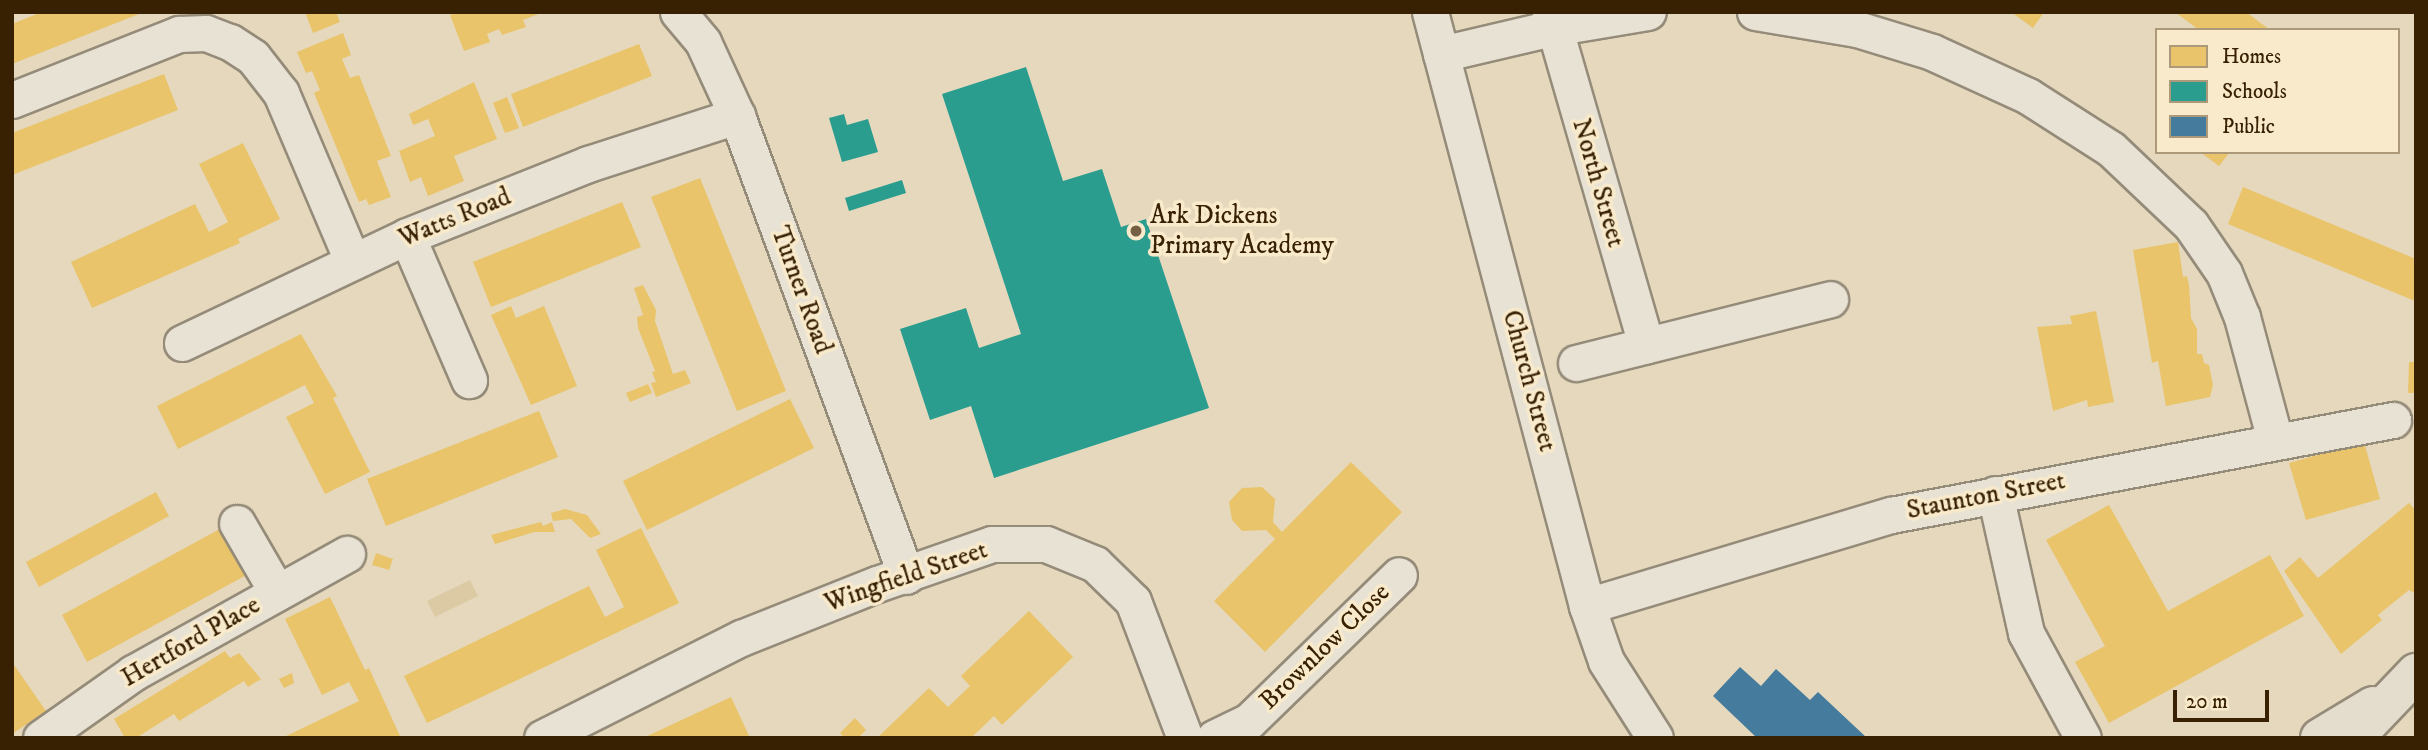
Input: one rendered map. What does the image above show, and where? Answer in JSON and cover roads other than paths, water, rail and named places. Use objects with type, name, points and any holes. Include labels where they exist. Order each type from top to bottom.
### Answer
[{"type":"main road","points":[[2320,738],[2403,685]]},
{"type":"main road","points":[[2354,738],[2403,685]]},
{"type":"street","name":"Turner Road","points":[[678,12],[703,42],[737,116],[906,576]]},
{"type":"street","name":"Church Street","points":[[1430,12],[1587,606],[1606,661],[1656,738]]},
{"type":"street","points":[[1441,54],[1551,20],[1648,12]]},
{"type":"street","points":[[1755,12],[1857,29],[1932,52],[2028,96],[2111,149],[2191,225],[2224,272],[2242,317],[2275,440]]},
{"type":"street","name":"North Street","points":[[1551,20],[1646,345]]},
{"type":"street","points":[[12,100],[179,34],[205,33],[230,42],[253,57],[281,93],[352,260]]},
{"type":"street","name":"Watts Road","points":[[182,343],[352,260],[408,236],[588,164],[737,116]]},
{"type":"street","points":[[408,236],[468,380]]},
{"type":"street","points":[[1576,363],[1830,299]]},
{"type":"street","name":"Staunton Street","points":[[1587,606],[1891,515],[2275,440],[2393,420]]},
{"type":"street","points":[[1995,494],[2026,633],[2083,738]]},
{"type":"street","points":[[237,523],[277,593]]},
{"type":"street","name":"Wingfield Street","points":[[542,738],[741,638],[992,544],[1046,544],[1095,564],[1133,601],[1185,738]]},
{"type":"street","name":"Hertford Place","points":[[41,738],[133,673],[347,554]]},
{"type":"street","name":"Brownlow Close","points":[[1214,738],[1249,721],[1399,575]]},
{"type":"place","name":"Ark Dickens Primary Academy","points":[[1136,231]]}]
